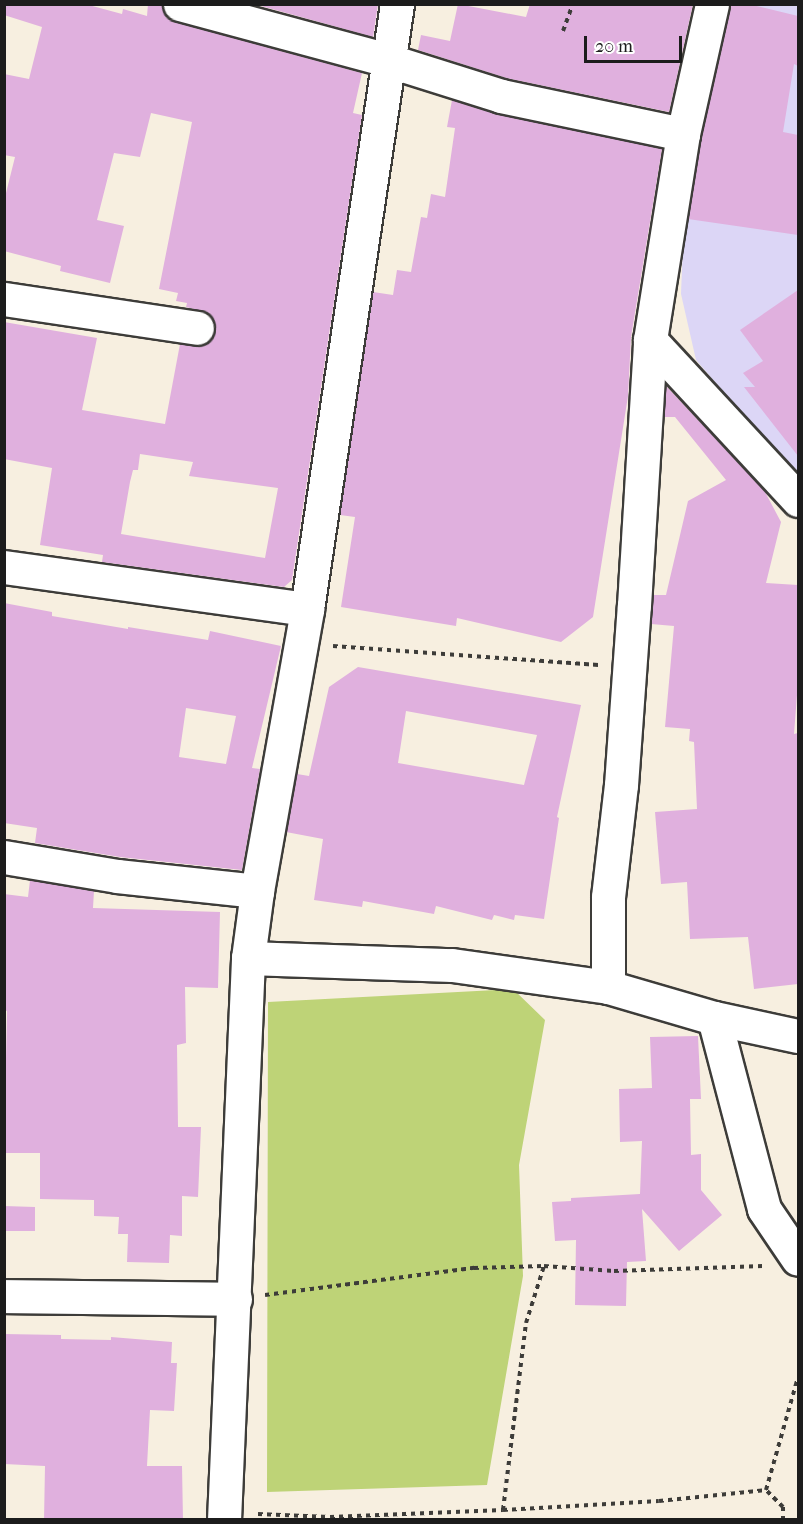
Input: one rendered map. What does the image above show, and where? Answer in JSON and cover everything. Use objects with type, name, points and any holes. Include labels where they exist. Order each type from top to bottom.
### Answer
[{"type":"street","points":[[180,4],[387,60],[501,96],[683,134]]},
{"type":"street","points":[[224,1516],[248,958],[257,891],[307,609],[397,4]]},
{"type":"street","points":[[608,987],[608,897],[621,785],[650,340],[683,134],[712,4]]},
{"type":"street","points":[[4,299],[196,328]]},
{"type":"street","points":[[650,340],[798,500]]},
{"type":"street","points":[[4,567],[307,609]]},
{"type":"street","points":[[4,857],[117,876],[257,891]]},
{"type":"street","points":[[248,958],[452,965],[608,987],[714,1018],[798,1036]]},
{"type":"street","points":[[714,1018],[764,1209],[798,1259]]},
{"type":"street","points":[[4,1296],[235,1299]]},
{"type":"path","points":[[563,31],[573,4]]},
{"type":"path","points":[[300,643],[629,668]]},
{"type":"path","points":[[235,1299],[474,1268],[544,1266],[614,1271],[764,1266]]},
{"type":"path","points":[[503,1510],[526,1323],[544,1266]]},
{"type":"path","points":[[766,1490],[798,1377]]},
{"type":"path","points":[[224,1516],[330,1517],[503,1510],[659,1501],[766,1490]]},
{"type":"path","points":[[766,1490],[783,1507],[783,1520]]},
{"type":"shaded area","points":[[734,5],[798,5],[798,479],[696,360],[681,294],[685,195]]},
{"type":"green space","points":[[513,989],[545,1020],[519,1165],[523,1276],[487,1485],[267,1492],[268,1002]]},
{"type":"building","points":[[4,4],[85,4],[122,14],[123,9],[147,16],[148,4],[162,4],[166,17],[175,22],[362,73],[353,113],[362,115],[292,580],[284,587],[102,562],[103,555],[40,545],[52,468],[4,459],[4,322],[97,338],[82,410],[165,424],[180,344],[204,345],[212,339],[216,330],[214,321],[208,313],[186,307],[187,303],[176,301],[178,293],[159,289],[192,122],[151,113],[140,157],[114,153],[97,220],[124,226],[110,283],[60,271],[61,266],[4,251],[4,201],[15,157],[4,155],[4,74],[29,79],[42,27],[4,15]],"holes":[[[140,454],[193,462],[189,476],[278,488],[265,558],[121,534],[130,482],[133,470],[138,470]]]},
{"type":"building","points":[[254,4],[378,4],[373,37]]},
{"type":"building","points":[[458,4],[526,17],[530,4],[693,4],[669,112],[506,78],[418,50],[421,35],[450,41]]},
{"type":"building","points":[[730,4],[748,4],[798,16],[798,66],[794,64],[783,132],[798,135],[798,235],[688,219],[701,138]]},
{"type":"building","points":[[452,100],[497,114],[662,149],[631,337],[628,396],[593,617],[561,642],[457,618],[456,626],[341,607],[355,517],[340,515],[373,292],[393,295],[397,270],[411,272],[421,217],[427,218],[431,194],[445,197],[455,128],[447,127]]},
{"type":"building","points":[[798,290],[798,456],[744,387],[755,387],[743,373],[763,361],[740,330]]},
{"type":"building","points":[[666,386],[764,490],[781,522],[766,583],[798,585],[798,682],[794,734],[798,733],[798,984],[754,989],[748,937],[690,939],[687,882],[661,884],[655,812],[697,809],[694,742],[689,741],[690,729],[665,727],[674,626],[651,624],[653,595],[666,595],[688,501],[726,480],[675,417],[664,417]]},
{"type":"building","points":[[4,603],[52,612],[52,616],[128,629],[128,627],[208,640],[210,631],[281,646],[252,768],[260,769],[242,870],[120,857],[35,843],[37,828],[4,823]],"holes":[[[186,708],[236,716],[226,764],[179,757]]]},
{"type":"building","points":[[358,667],[581,705],[557,817],[559,818],[544,919],[515,915],[514,920],[494,915],[492,920],[436,906],[434,914],[363,901],[362,907],[314,900],[323,839],[286,832],[297,774],[309,776],[329,687]],"holes":[[[406,711],[537,735],[524,785],[398,763]]]},
{"type":"building","points":[[30,880],[94,891],[93,908],[220,912],[218,988],[185,987],[186,1043],[177,1045],[178,1127],[201,1127],[198,1197],[182,1196],[182,1236],[170,1235],[169,1263],[127,1262],[128,1234],[118,1234],[119,1217],[94,1216],[94,1200],[40,1199],[40,1153],[4,1153],[7,1011],[4,1010],[4,894],[28,897]]},
{"type":"building","points":[[698,1036],[701,1099],[690,1099],[691,1155],[701,1154],[701,1190],[722,1215],[679,1251],[642,1209],[646,1261],[627,1262],[626,1306],[575,1305],[576,1240],[555,1241],[552,1202],[571,1201],[571,1198],[640,1194],[642,1141],[620,1142],[619,1089],[652,1088],[650,1037]]},
{"type":"building","points":[[4,1206],[35,1207],[35,1231],[4,1231]]},
{"type":"building","points":[[4,1334],[61,1335],[61,1339],[111,1340],[111,1337],[172,1342],[171,1363],[177,1363],[174,1411],[150,1410],[147,1466],[182,1466],[183,1520],[44,1520],[45,1466],[4,1464]]}]
